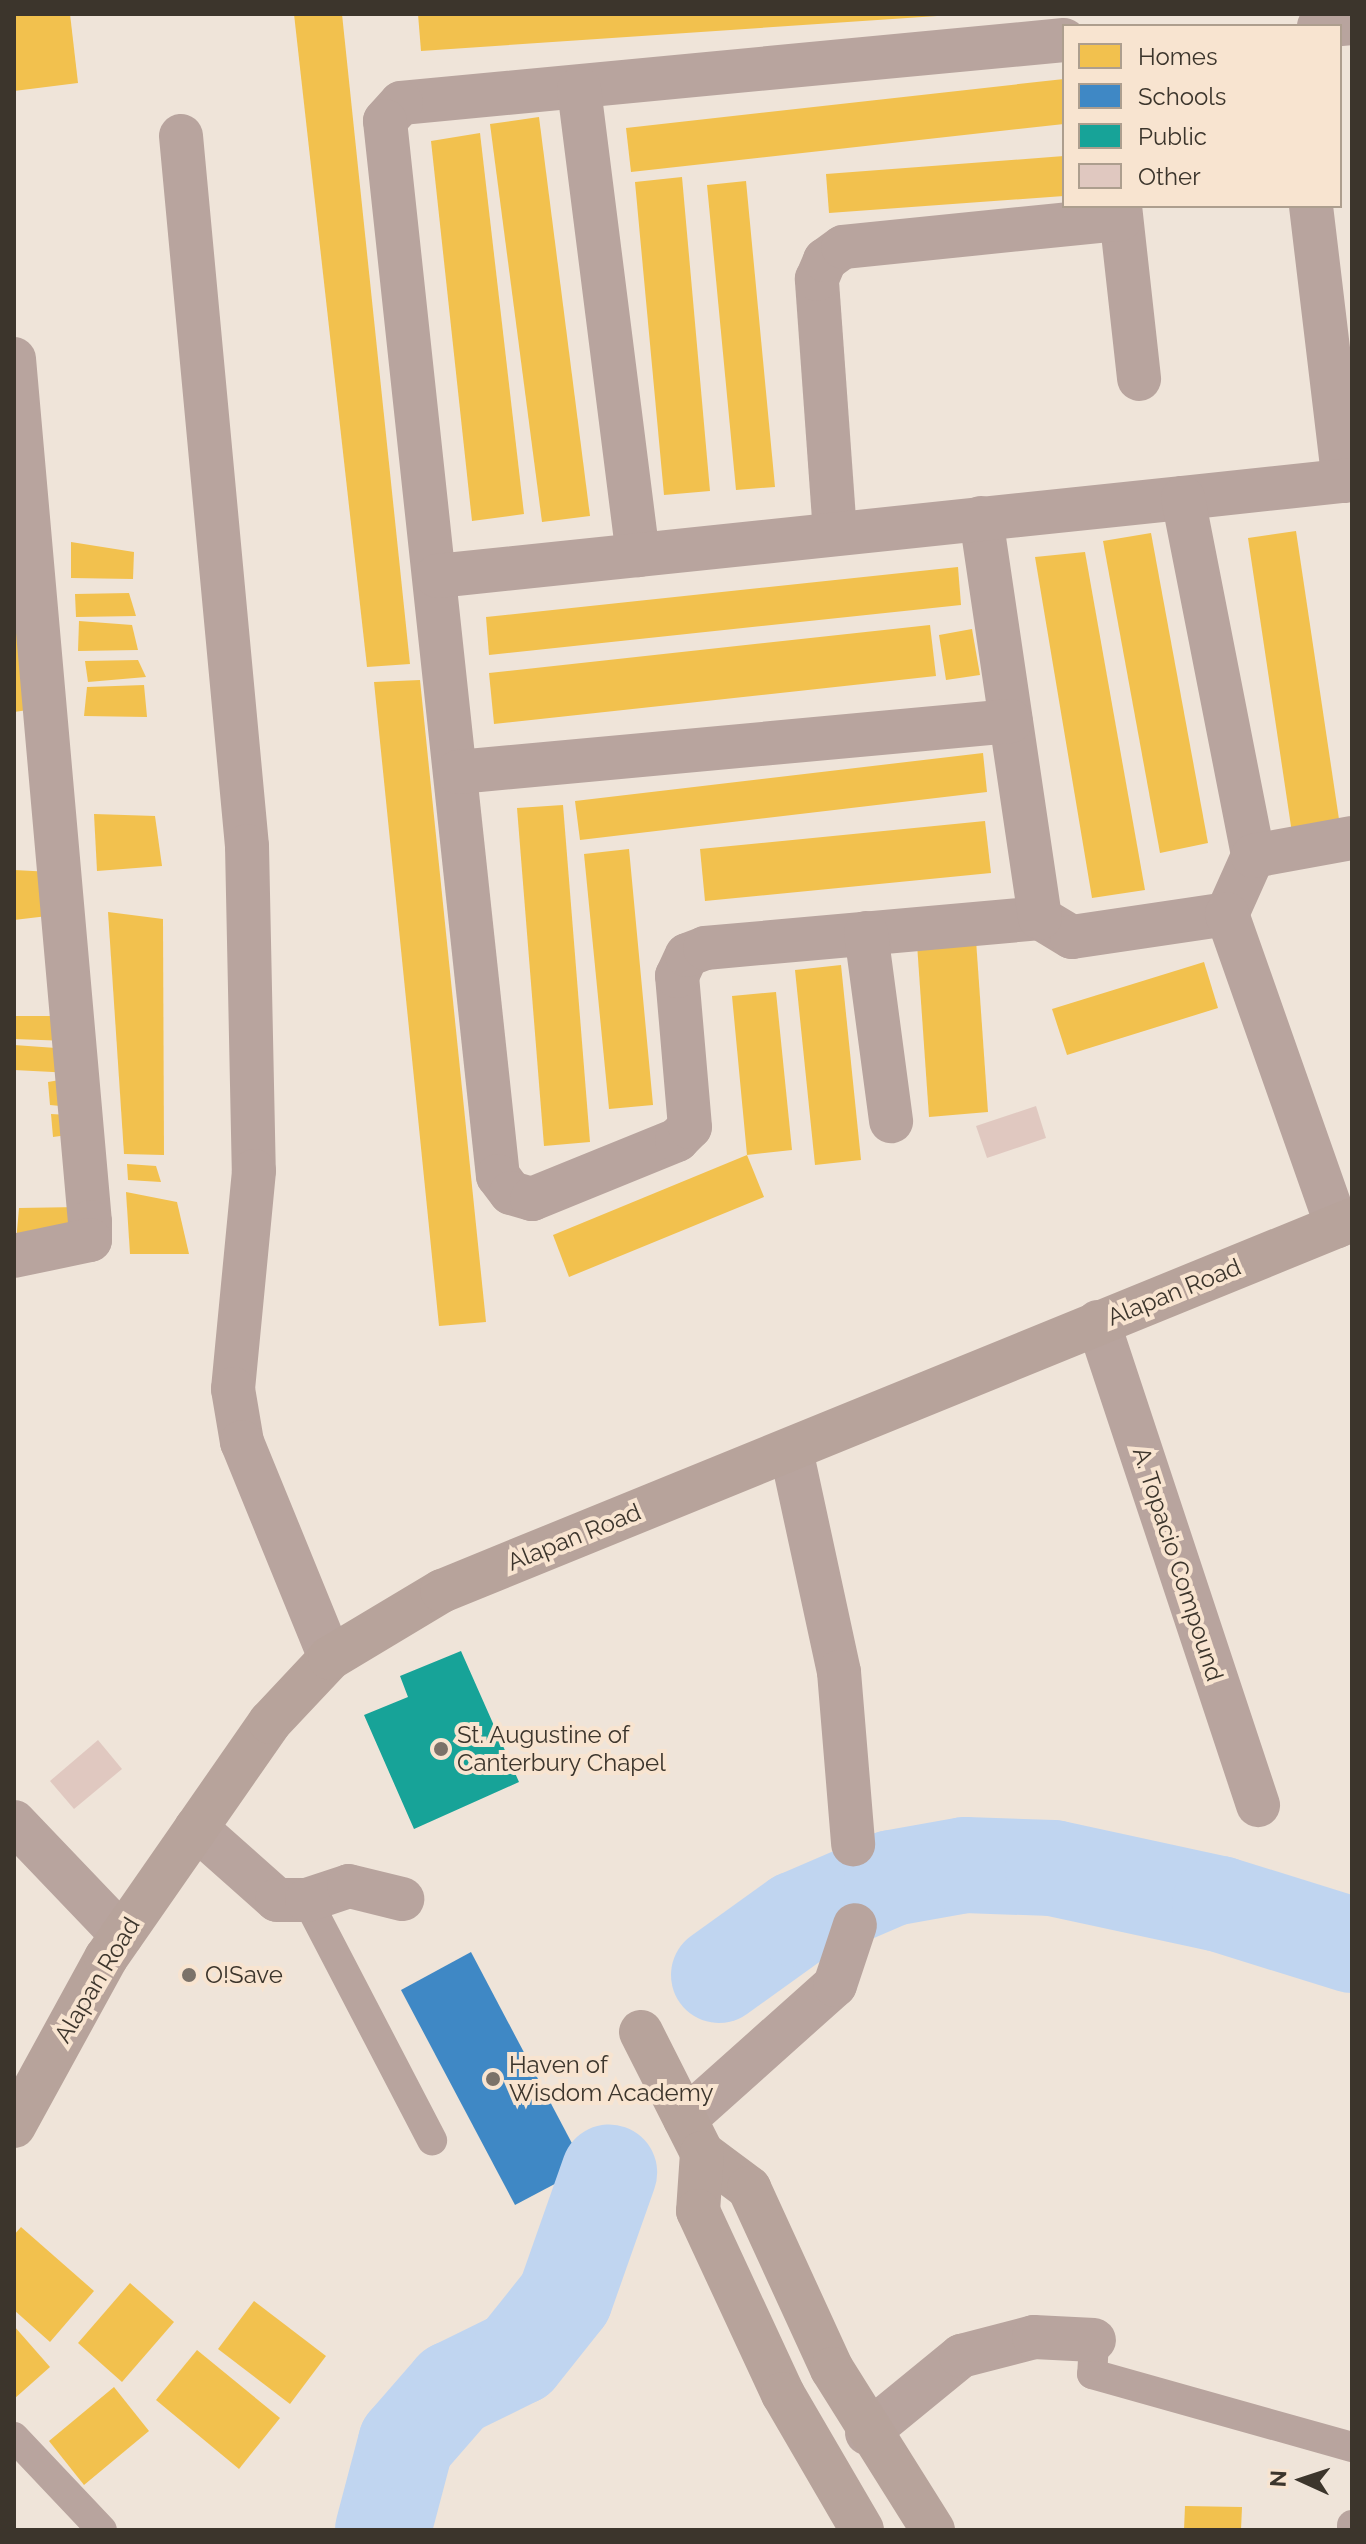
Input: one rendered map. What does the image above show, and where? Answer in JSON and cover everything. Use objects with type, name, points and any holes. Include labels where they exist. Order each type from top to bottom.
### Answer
[{"type":"street","points":[[1062,40],[579,89],[401,103],[385,121],[458,772],[498,1176],[511,1193],[532,1199],[677,1140],[690,1127],[677,976],[687,955],[866,933],[1040,918],[1072,937],[1227,914]]},
{"type":"street","points":[[579,89],[638,555]]},
{"type":"street","points":[[181,136],[248,862],[254,1171],[233,1389],[242,1442],[326,1649]]},
{"type":"street","points":[[437,576],[1348,481],[1311,208]]},
{"type":"street","points":[[835,533],[817,279],[825,260],[843,247],[1120,213],[1139,379]]},
{"type":"street","points":[[14,359],[18,462],[90,1240],[14,1256]]},
{"type":"street","points":[[1183,498],[1253,856],[1227,914],[1345,1223]]},
{"type":"street","points":[[981,518],[1040,918]]},
{"type":"street","points":[[458,772],[1011,721]]},
{"type":"street","points":[[1253,856],[1352,838]]},
{"type":"street","points":[[866,933],[891,1121]]},
{"type":"street","name":"Alapan Road","points":[[14,2126],[122,1935],[270,1722],[326,1649],[442,1591],[1345,1223]]},
{"type":"street","name":"A. Topacio Compound","points":[[1098,1322],[1258,1805]]},
{"type":"street","points":[[791,1450],[839,1672],[853,1844]]},
{"type":"street","points":[[14,1822],[122,1935]]},
{"type":"street","points":[[196,1828],[277,1900],[307,1900],[349,1886],[402,1899]]},
{"type":"street","points":[[855,1925],[835,1985],[694,2136],[698,2211],[783,2394],[862,2530]]},
{"type":"street","points":[[641,2032],[694,2136],[749,2188],[867,2433],[933,2530]]},
{"type":"street","points":[[867,2433],[961,2356],[1034,2337],[1094,2340]]},
{"type":"lane","points":[[307,1900],[432,2140]]},
{"type":"lane","points":[[1094,2340],[1092,2374],[1352,2447]]},
{"type":"lane","points":[[14,2437],[102,2530]]},
{"type":"building: Homes","points":[[14,14],[70,14],[78,83],[14,91]]},
{"type":"building: Homes","points":[[294,14],[342,14],[410,664],[367,667]]},
{"type":"building: Homes","points":[[418,14],[937,14],[937,16],[421,51]]},
{"type":"building: Homes","points":[[1062,79],[1062,124],[631,172],[626,128]]},
{"type":"building: Homes","points":[[539,117],[590,516],[542,522],[490,124]]},
{"type":"building: Homes","points":[[480,133],[524,514],[472,521],[431,141]]},
{"type":"building: Homes","points":[[1062,156],[1062,196],[829,213],[826,174]]},
{"type":"building: Homes","points":[[682,177],[710,491],[664,495],[635,182]]},
{"type":"building: Homes","points":[[746,181],[775,487],[736,490],[707,185]]},
{"type":"building: Homes","points":[[1296,531],[1340,826],[1292,833],[1248,538]]},
{"type":"building: Homes","points":[[1151,533],[1208,843],[1160,853],[1103,541]]},
{"type":"building: Homes","points":[[71,542],[134,552],[133,579],[71,578]]},
{"type":"building: Homes","points":[[1085,552],[1145,890],[1092,898],[1035,557]]},
{"type":"building: Homes","points":[[958,567],[961,605],[489,655],[486,617]]},
{"type":"building: Homes","points":[[129,593],[136,616],[76,617],[75,594]]},
{"type":"building: Homes","points":[[79,621],[132,625],[138,650],[78,651]]},
{"type":"building: Homes","points":[[930,625],[936,676],[494,724],[489,673]]},
{"type":"building: Homes","points":[[972,629],[980,675],[946,680],[939,635]]},
{"type":"building: Homes","points":[[14,632],[20,632],[28,710],[14,712]]},
{"type":"building: Homes","points":[[138,660],[146,677],[88,682],[85,661]]},
{"type":"building: Homes","points":[[420,680],[486,1322],[439,1326],[374,682]]},
{"type":"building: Homes","points":[[144,685],[147,717],[84,716],[87,687]]},
{"type":"building: Homes","points":[[983,753],[987,792],[580,840],[575,801]]},
{"type":"building: Homes","points":[[563,805],[590,1142],[544,1146],[517,808]]},
{"type":"building: Homes","points":[[94,814],[155,816],[162,866],[97,871]]},
{"type":"building: Homes","points":[[985,821],[991,873],[705,901],[700,849]]},
{"type":"building: Homes","points":[[629,849],[653,1105],[609,1109],[584,854]]},
{"type":"building: Homes","points":[[14,870],[52,872],[56,915],[14,920]]},
{"type":"building: Homes","points":[[108,912],[163,919],[164,1155],[124,1154]]},
{"type":"building: Homes","points":[[976,940],[988,1112],[929,1117],[917,944]]},
{"type":"building: Homes","points":[[1204,962],[1218,1008],[1067,1055],[1052,1009]]},
{"type":"building: Homes","points":[[841,965],[861,1160],[815,1165],[795,970]]},
{"type":"building: Homes","points":[[776,992],[792,1150],[747,1155],[732,996]]},
{"type":"building: Homes","points":[[14,1016],[63,1016],[68,1041],[14,1039]]},
{"type":"building: Homes","points":[[14,1045],[70,1049],[72,1073],[14,1070]]},
{"type":"building: Homes","points":[[71,1078],[71,1107],[50,1105],[48,1082]]},
{"type":"building: Homes","points":[[51,1114],[69,1115],[75,1134],[53,1137]]},
{"type":"building: Homes","points":[[747,1155],[764,1197],[569,1277],[553,1235]]},
{"type":"building: Homes","points":[[127,1164],[156,1166],[161,1182],[128,1180]]},
{"type":"building: Homes","points":[[126,1192],[177,1202],[189,1254],[130,1254]]},
{"type":"building: Homes","points":[[79,1207],[87,1238],[16,1242],[19,1208]]},
{"type":"building: Homes","points":[[21,2227],[94,2291],[50,2342],[14,2310],[14,2235]]},
{"type":"building: Homes","points":[[130,2283],[174,2322],[122,2382],[78,2343]]},
{"type":"building: Homes","points":[[254,2301],[326,2356],[290,2404],[218,2349]]},
{"type":"building: Homes","points":[[14,2326],[50,2367],[14,2399]]},
{"type":"building: Homes","points":[[197,2350],[280,2418],[239,2469],[156,2400]]},
{"type":"building: Homes","points":[[114,2387],[149,2431],[84,2485],[49,2441]]},
{"type":"building: Homes","points":[[1185,2506],[1242,2507],[1241,2530],[1184,2530]]},
{"type":"building: Schools","name":"Haven of Wisdom Academy","points":[[471,1952],[585,2168],[515,2205],[401,1990]]},
{"type":"building: Public","name":"St. Augustine of Canterbury Chapel","points":[[461,1651],[519,1782],[414,1829],[364,1715],[408,1697],[400,1676]]},
{"type":"building: Other","points":[[1036,1106],[1046,1138],[987,1158],[976,1126]]},
{"type":"building: Other","points":[[98,1740],[122,1769],[74,1809],[50,1781]]},
{"type":"waterway","points":[[719,1975],[797,1919],[892,1878],[965,1865],[1053,1868],[1220,1904],[1352,1945]]},
{"type":"waterway","points":[[383,2530],[406,2443],[453,2389],[518,2357],[565,2298],[609,2173]]},
{"type":"place","name":"St. Augustine of Canterbury Chapel","points":[[441,1749]]},
{"type":"place","name":"O!Save","points":[[189,1975]]},
{"type":"place","name":"Haven of Wisdom Academy","points":[[493,2079]]}]
